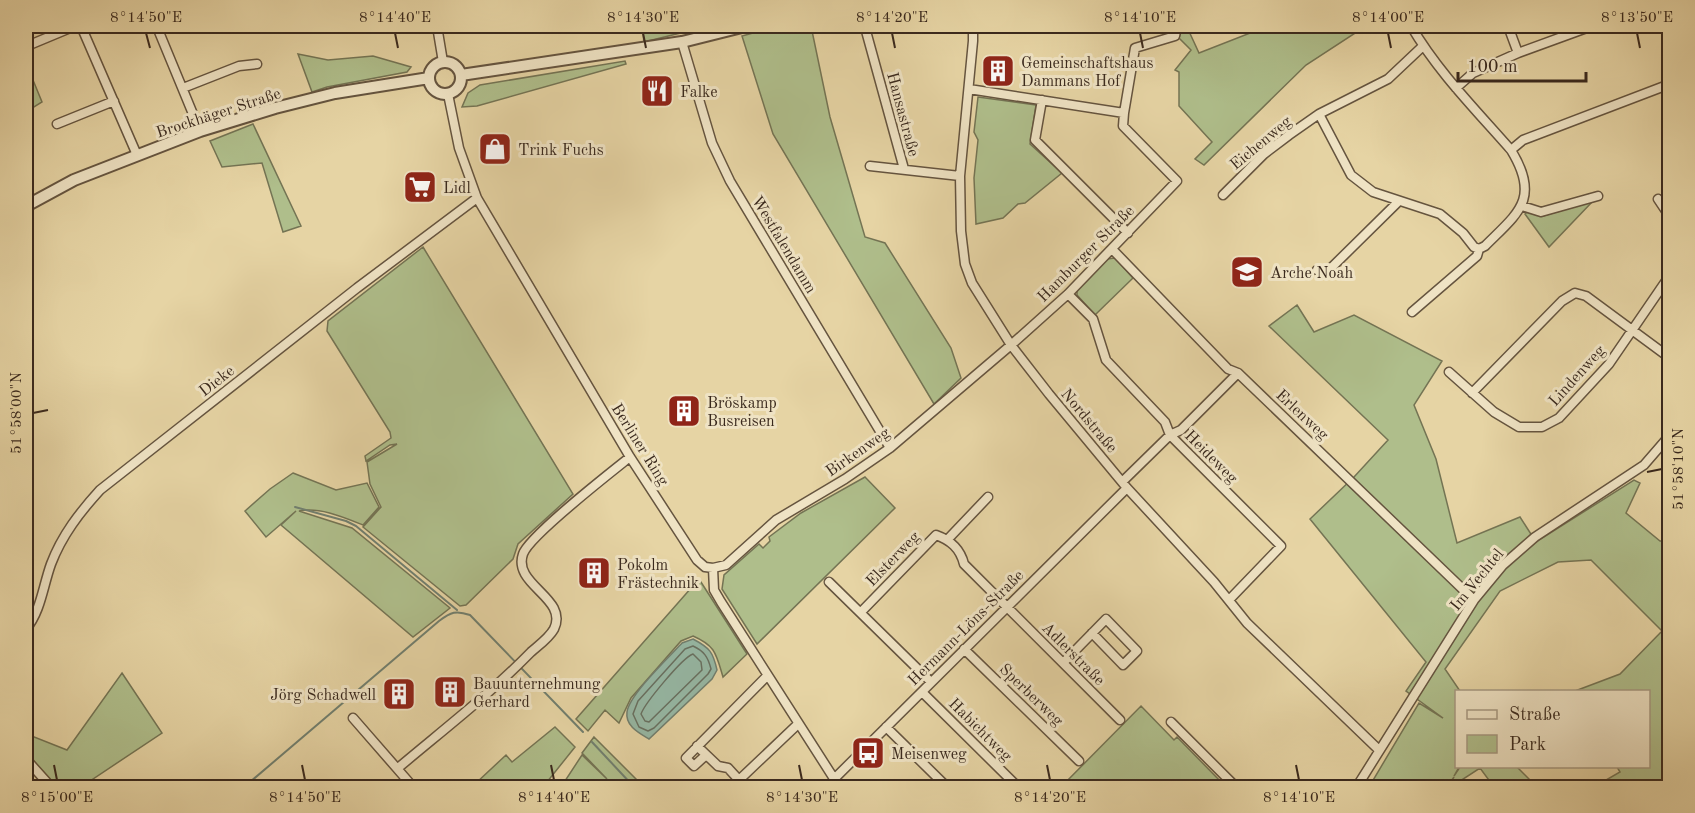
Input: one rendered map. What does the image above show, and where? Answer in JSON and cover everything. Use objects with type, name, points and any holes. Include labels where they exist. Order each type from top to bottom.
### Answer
[{"type":"street","points":[[27,46],[75,26]]},
{"type":"street","points":[[81,26],[137,155]]},
{"type":"street","points":[[161,26],[157,27],[200,131]]},
{"type":"street","points":[[437,26],[443,62]]},
{"type":"street","points":[[461,75],[682,42],[746,26]]},
{"type":"street","name":"Nordstraße","points":[[973,26],[960,176],[961,231],[965,264],[972,284],[1011,345],[1124,485],[1229,600],[1247,623],[1379,750]]},
{"type":"street","points":[[969,88],[1124,113],[1135,48],[1175,36],[1177,26]]},
{"type":"street","points":[[1411,26],[1423,46],[1456,88],[1511,150],[1524,179],[1522,206],[1485,246],[1479,249],[1477,256],[1412,312]]},
{"type":"street","points":[[1508,26],[1518,53]]},
{"type":"street","points":[[1456,88],[1473,73],[1518,53],[1591,26]]},
{"type":"street","name":"Hansastraße","points":[[866,31],[904,170]]},
{"type":"street","name":"Westfalendamm","points":[[682,42],[712,143],[730,181],[890,448]]},
{"type":"street","name":"Eichenweg","points":[[1223,195],[1264,154],[1319,114],[1388,79],[1423,46]]},
{"type":"street","points":[[443,62],[453,64],[461,75],[460,85],[448,94],[437,92],[429,78],[435,66],[443,62]]},
{"type":"street","points":[[183,88],[239,66],[257,64]]},
{"type":"street","name":"Brockhäger Straße","points":[[26,206],[74,180],[200,131],[275,108],[335,93],[429,78]]},
{"type":"street","points":[[1511,150],[1523,140],[1670,84]]},
{"type":"street","name":"Berliner Ring","points":[[448,94],[459,148],[477,198],[630,457],[697,560],[705,567],[713,568]]},
{"type":"street","points":[[1042,100],[1035,140],[1128,233]]},
{"type":"street","points":[[57,124],[114,101]]},
{"type":"street","name":"Hamburger Straße","points":[[1011,345],[1068,294],[1177,181],[1123,126],[1124,113]]},
{"type":"street","points":[[1319,114],[1351,175],[1373,192],[1440,214],[1463,233],[1474,247],[1479,249]]},
{"type":"street","name":"Hansastraße","points":[[870,166],[960,176]]},
{"type":"street","points":[[1522,206],[1541,212],[1598,196]]},
{"type":"street","name":"Dieke","points":[[26,629],[36,612],[52,562],[64,537],[81,511],[100,490],[357,288],[477,198]]},
{"type":"street","points":[[1658,199],[1670,218]]},
{"type":"street","points":[[1317,270],[1329,270],[1399,201]]},
{"type":"street","name":"Erlenweg","points":[[1112,249],[1228,369],[1238,373],[1474,600]]},
{"type":"street","name":"Lindenweg","points":[[1449,372],[1494,412],[1519,427],[1542,427],[1559,418],[1609,364],[1670,276]]},
{"type":"street","points":[[1472,393],[1562,301],[1575,293],[1586,296],[1670,358]]},
{"type":"street","name":"Heideweg","points":[[1068,294],[1093,319],[1106,360],[1165,422],[1170,435],[1281,546],[1229,600]]},
{"type":"street","name":"Birkenweg","points":[[713,568],[726,565],[776,520],[845,480],[890,448],[1011,345]]},
{"type":"street","name":"Hermann-Löns-Straße","points":[[825,788],[1006,607],[1170,435],[1181,430],[1238,373]]},
{"type":"street","name":"Im Vechtel","points":[[1356,788],[1474,600],[1503,565],[1535,537],[1644,465],[1670,435]]},
{"type":"street","points":[[398,768],[511,672],[554,628],[556,617],[553,607],[524,574],[523,555],[537,536],[630,457]]},
{"type":"street","name":"Elsterweg","points":[[948,539],[988,497]]},
{"type":"street","name":"Elsterweg","points":[[861,612],[936,535],[948,539],[962,553],[964,564],[1006,607]]},
{"type":"street","points":[[713,568],[714,590],[840,788]]},
{"type":"street","points":[[829,582],[931,682]]},
{"type":"street","name":"Adlerstraße","points":[[1006,607],[1120,720]]},
{"type":"street","points":[[1063,663],[1092,633],[1106,619],[1137,651],[1123,665],[1092,633]]},
{"type":"street","name":"Sperberweg","points":[[964,649],[1079,761]]},
{"type":"street","points":[[706,755],[694,766],[686,758],[767,676]]},
{"type":"street","name":"Habichtweg","points":[[922,692],[1019,788]]},
{"type":"street","points":[[353,718],[414,788]]},
{"type":"street","points":[[1171,722],[1237,788]]},
{"type":"street","points":[[697,746],[718,766],[728,768],[739,780],[798,724]]},
{"type":"street","points":[[886,727],[948,788]]},
{"type":"street","points":[[26,759],[52,788]]},
{"type":"green space","points":[[642,26],[709,26],[644,42]]},
{"type":"green space","points":[[778,26],[811,26],[830,117],[865,237],[885,243],[951,348],[961,378],[934,404],[773,134],[742,36]]},
{"type":"green space","points":[[1268,26],[1366,26],[1306,65],[1204,165],[1195,159],[1212,142],[1179,106],[1179,72],[1175,70],[1191,50],[1179,38],[1182,27],[1187,27],[1199,53]]},
{"type":"green space","points":[[298,54],[328,60],[373,56],[411,67],[407,72],[327,87],[312,92]]},
{"type":"green space","points":[[625,61],[626,64],[477,106],[462,107],[468,93],[480,85]]},
{"type":"green space","points":[[26,63],[42,102],[26,112]]},
{"type":"green space","points":[[978,97],[1036,105],[1030,144],[1062,173],[1025,203],[1018,204],[1003,218],[976,224],[974,178],[978,140],[974,132]]},
{"type":"green space","points":[[253,124],[301,226],[283,232],[262,163],[222,167],[210,141]]},
{"type":"green space","points":[[1593,201],[1549,247],[1525,214],[1527,212],[1543,216]]},
{"type":"green space","points":[[423,247],[573,494],[518,544],[513,559],[466,605],[460,606],[363,527],[381,507],[370,484],[367,462],[397,444],[390,445],[366,461],[365,456],[391,438],[390,432],[327,331],[328,321]]},
{"type":"green space","points":[[1115,258],[1133,278],[1095,315],[1077,295],[1077,288],[1107,259]]},
{"type":"green space","points":[[1297,305],[1314,332],[1354,315],[1442,361],[1414,405],[1436,459],[1457,543],[1520,517],[1536,542],[1634,480],[1640,483],[1626,513],[1660,541],[1669,541],[1669,787],[1594,787],[1620,772],[1618,768],[1650,768],[1650,690],[1578,690],[1620,674],[1662,631],[1591,560],[1558,562],[1500,591],[1445,669],[1459,690],[1455,690],[1455,768],[1458,768],[1454,776],[1459,768],[1480,768],[1451,787],[1449,787],[1454,777],[1447,787],[1369,787],[1419,703],[1443,718],[1406,691],[1426,662],[1310,519],[1354,477],[1388,440],[1269,326]]},
{"type":"green space","points":[[293,473],[336,490],[367,483],[379,507],[363,525],[315,510],[299,511],[352,528],[450,608],[413,637],[281,525],[296,511],[266,537],[245,511]]},
{"type":"green space","points":[[865,477],[895,508],[757,644],[722,589],[724,575],[759,544],[763,548],[770,541],[769,537],[801,513]]},
{"type":"green space","points":[[699,579],[747,654],[723,677],[711,647],[693,636],[681,641],[631,698],[619,723],[605,710],[588,731],[576,719]]},
{"type":"green space","points":[[122,673],[162,733],[81,787],[58,787],[26,756],[26,722],[29,735],[67,750]]},
{"type":"green space","points":[[1141,706],[1174,740],[1177,737],[1226,787],[1061,787]]},
{"type":"green space","points":[[555,727],[575,747],[543,787],[478,787],[475,784],[506,755],[512,762]]},
{"type":"green space","points":[[594,737],[644,787],[561,787],[582,755],[607,779],[582,753]]},
{"type":"green space","points":[[1480,768],[1518,768],[1537,787],[1494,787]]},
{"type":"water","points":[[693,639],[710,651],[717,670],[712,679],[649,739],[630,725],[627,717],[629,705],[642,686],[682,643]]},
{"type":"waterway","points":[[295,507],[356,526],[457,610]]},
{"type":"waterway","points":[[243,788],[439,621],[454,613],[470,615],[583,732]]},
{"type":"waterway","points":[[592,742],[635,788]]},
{"type":"waterway","points":[[26,774],[40,788]]},
{"type":"place","name":"Gemeinschaftshaus Dammans Hof","points":[[998,71]]},
{"type":"place","name":"Falke","points":[[657,91]]},
{"type":"place","name":"Trink Fuchs","points":[[495,149]]},
{"type":"place","name":"Lidl","points":[[420,187]]},
{"type":"place","name":"Arche Noah","points":[[1247,272]]},
{"type":"place","name":"Bröskamp Busreisen","points":[[684,411]]},
{"type":"place","name":"Pokolm Frästechnik","points":[[594,573]]},
{"type":"place","name":"Bauunternehmung Gerhard","points":[[450,692]]},
{"type":"place","name":"Jörg Schadwell","points":[[399,694]]},
{"type":"place","name":"Meisenweg","points":[[868,753]]}]
